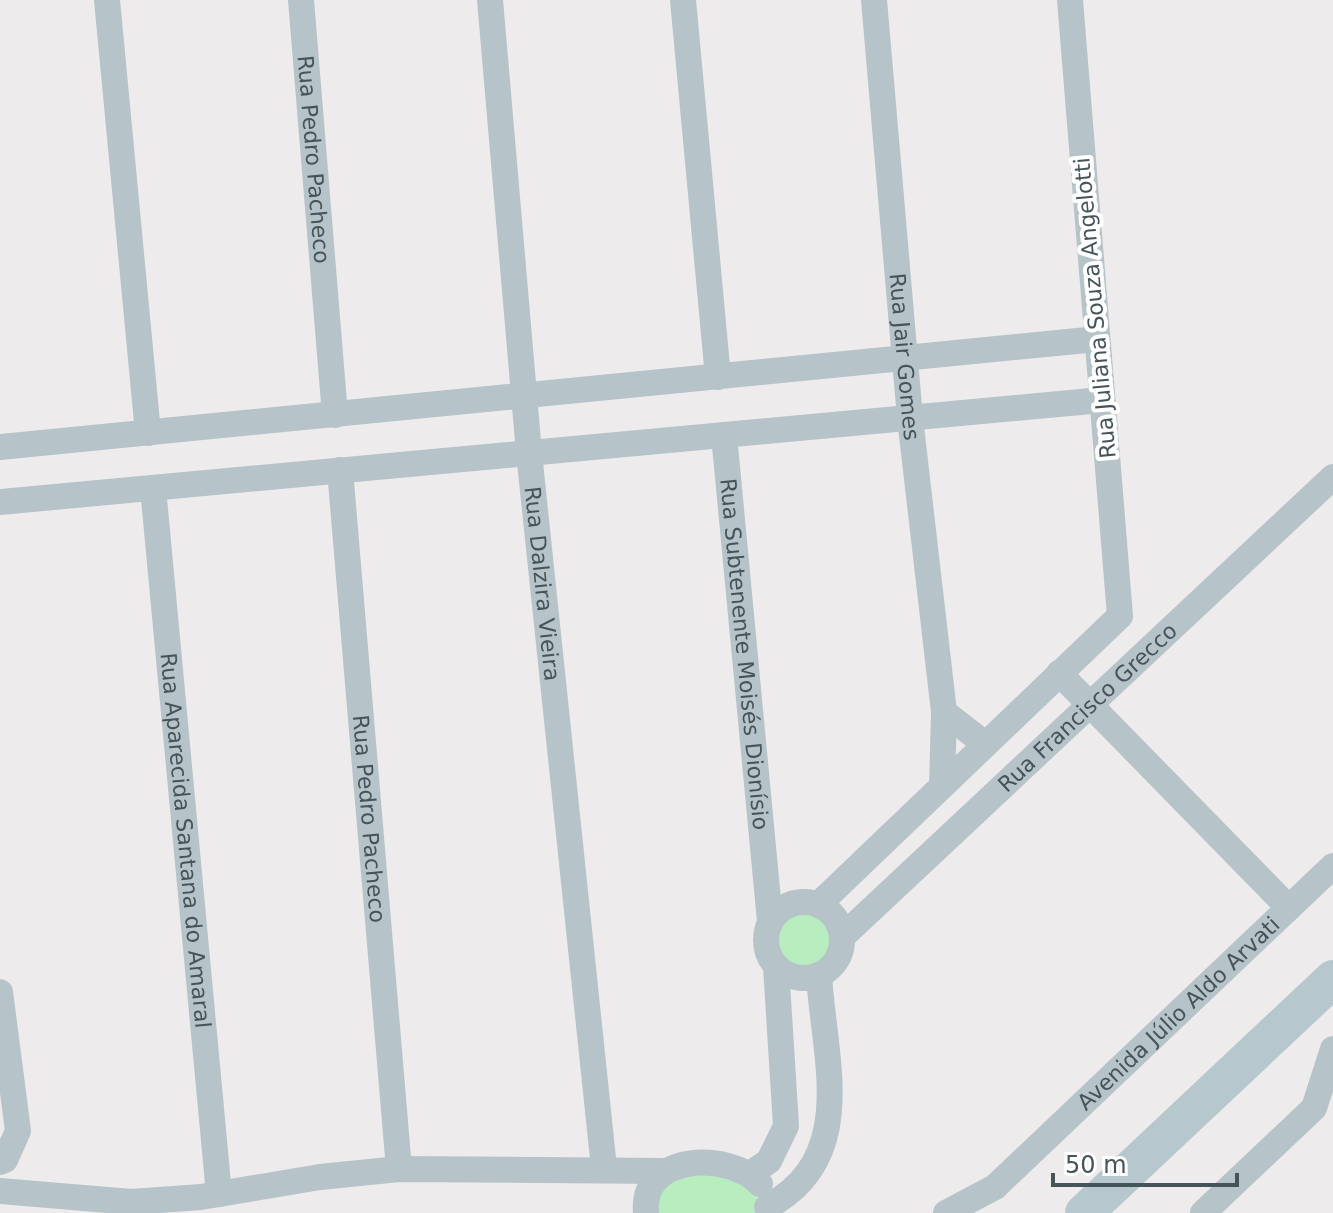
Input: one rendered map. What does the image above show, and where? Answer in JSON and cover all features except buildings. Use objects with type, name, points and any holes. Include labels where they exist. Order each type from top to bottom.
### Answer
[{"type":"main road","points":[[1084,1213],[1333,979]]},
{"type":"street","points":[[107,0],[148,433]]},
{"type":"street","name":"Rua Pedro Pacheco","points":[[301,0],[335,415]]},
{"type":"street","name":"Rua Dalzira Vieira","points":[[490,0],[529,453],[604,1168]]},
{"type":"street","points":[[683,0],[718,377]]},
{"type":"street","name":"Rua Jair Gomes","points":[[874,0],[910,418],[944,712],[942,786]]},
{"type":"street","name":"Rua Juliana Souza Angelotti","points":[[1059,673],[1120,616],[1070,0]]},
{"type":"street","points":[[0,447],[1097,339]]},
{"type":"street","points":[[0,502],[1102,400]]},
{"type":"street","name":"Rua Subtenente Moisés Dionísio","points":[[724,435],[768,873],[779,914]]},
{"type":"street","name":"Rua Pedro Pacheco","points":[[340,470],[399,1169]]},
{"type":"street","name":"Rua Francisco Grecco","points":[[842,937],[1333,477]]},
{"type":"street","name":"Rua Aparecida Santana do Amaral","points":[[153,488],[219,1194]]},
{"type":"street","points":[[818,905],[1059,673],[1289,908]]},
{"type":"street","points":[[944,712],[985,744]]},
{"type":"street","name":"Avenida Júlio Aldo Arvati","points":[[946,1213],[995,1187],[1333,866]]},
{"type":"street","points":[[750,1174],[769,1161],[786,1126],[776,967],[765,944],[779,914],[797,902],[818,905],[837,921],[842,937],[834,963],[819,975],[794,977],[776,967]]},
{"type":"street","points":[[0,1191],[131,1202],[219,1194],[399,1169],[604,1168],[665,1171],[704,1163],[726,1165],[750,1174],[765,1192],[766,1210],[791,1194],[812,1172],[830,1118],[819,975]]},
{"type":"street","points":[[0,992],[18,1131],[5,1160],[0,1162]]},
{"type":"street","points":[[1203,1213],[1324,1115],[1333,1049]]},
{"type":"street","points":[[646,1213],[645,1194],[650,1182],[665,1171]]},
{"type":"green space","points":[[804,910],[825,918],[833,939],[825,960],[804,968],[783,960],[775,939],[783,918]]},
{"type":"green space","points":[[726,1173],[757,1195],[755,1213],[655,1213],[654,1195],[674,1177]]}]
